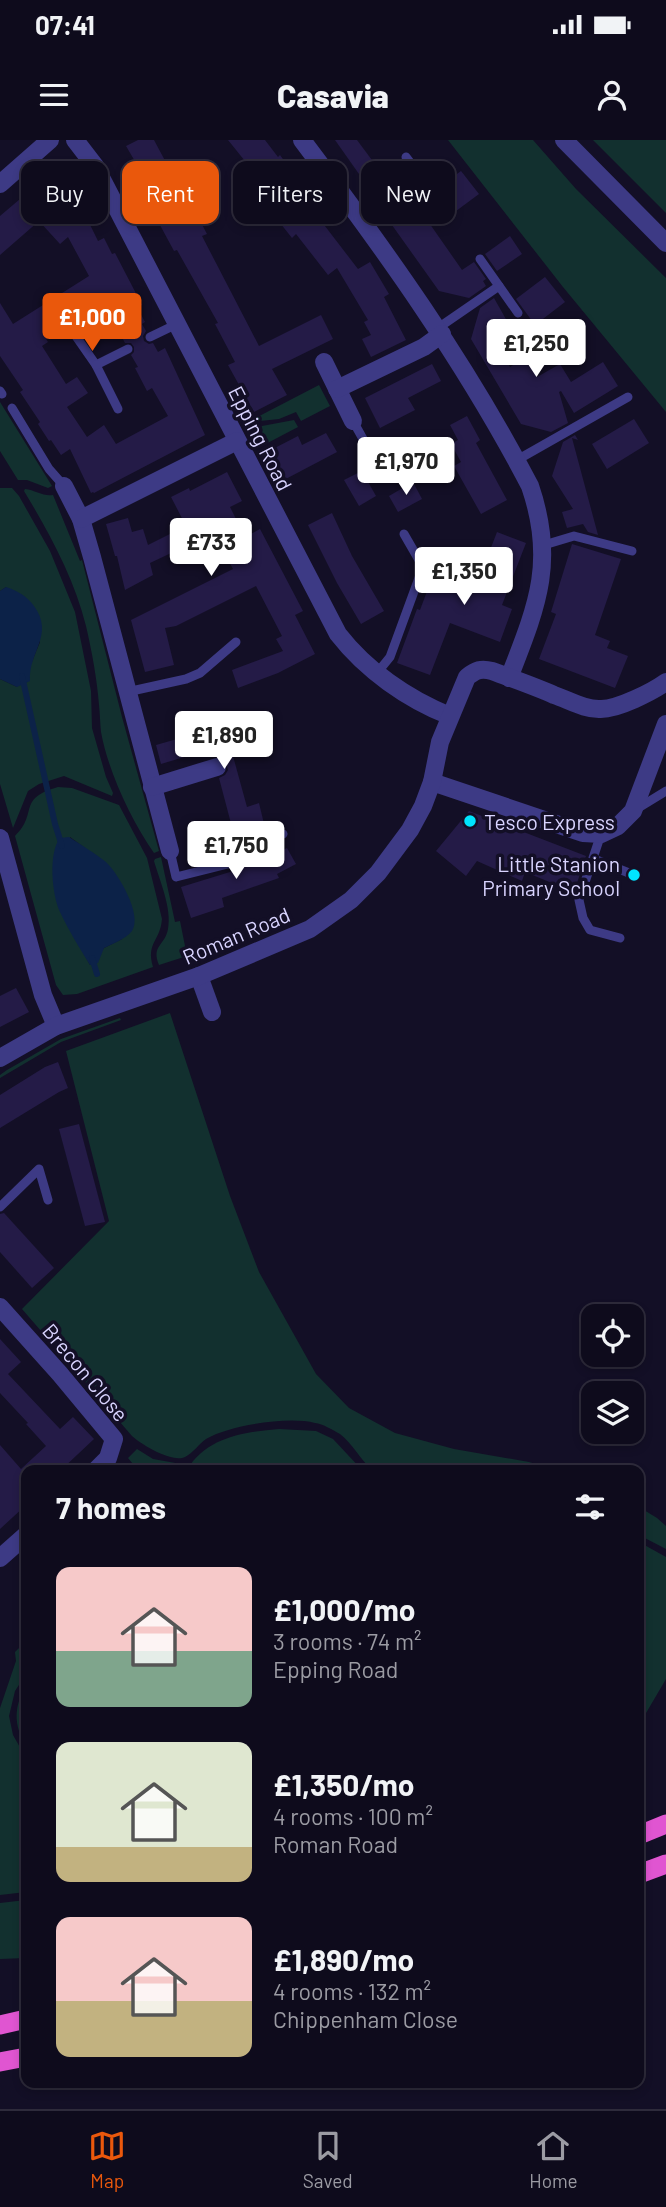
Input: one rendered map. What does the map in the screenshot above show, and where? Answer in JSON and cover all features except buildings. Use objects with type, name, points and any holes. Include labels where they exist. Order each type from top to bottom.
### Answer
[{"type":"highway","points":[[644,1833],[666,1824]]},
{"type":"highway","points":[[644,1872],[666,1864]]},
{"type":"highway","points":[[0,2025],[21,2020]]},
{"type":"highway","points":[[0,2063],[21,2058]]},
{"type":"street","points":[[0,184],[50,140]]},
{"type":"street","name":"Epping Road","points":[[75,140],[95,166],[338,634],[349,649],[377,673],[412,697],[450,716]]},
{"type":"street","points":[[302,140],[356,211],[440,331],[530,486],[539,510],[544,545],[542,582],[537,603],[509,677]]},
{"type":"street","points":[[564,140],[666,243]]},
{"type":"street","points":[[337,389],[424,347],[440,331]]},
{"type":"street","points":[[324,362],[353,421]]},
{"type":"street","points":[[81,519],[237,441]]},
{"type":"street","points":[[64,486],[81,519],[170,851]]},
{"type":"street","name":"Roman Road","points":[[0,1058],[56,1026],[199,976],[310,929],[351,900],[378,873],[410,830],[432,782],[440,742],[450,716],[467,677],[476,670],[485,669],[583,706],[600,709],[618,706],[659,686]]},
{"type":"street","points":[[432,782],[583,833],[601,834],[618,826],[633,811],[666,724]]},
{"type":"street","points":[[152,787],[217,767]]},
{"type":"street","points":[[0,838],[4,868],[43,995],[56,1026]]},
{"type":"street","points":[[199,976],[212,1012]]},
{"type":"street","name":"Brecon Close","points":[[2,1312],[111,1434],[114,1439],[108,1458],[101,1465]]},
{"type":"street","points":[[0,1558],[21,1539]]},
{"type":"lane","points":[[406,157],[409,161]]},
{"type":"lane","points":[[356,211],[361,207]]},
{"type":"lane","points":[[480,259],[518,313]]},
{"type":"lane","points":[[440,331],[499,286]]},
{"type":"lane","points":[[150,337],[177,324]]},
{"type":"lane","points":[[73,332],[96,365],[118,410]]},
{"type":"lane","points":[[96,365],[128,349]]},
{"type":"lane","points":[[517,460],[628,397]]},
{"type":"lane","points":[[12,408],[49,469],[64,486]]},
{"type":"lane","points":[[353,421],[377,464],[407,474]]},
{"type":"lane","points":[[377,673],[390,657],[423,567],[404,534]]},
{"type":"lane","points":[[544,545],[574,536],[632,551]]},
{"type":"lane","points":[[128,692],[186,679],[200,673],[236,642]]},
{"type":"lane","points":[[633,811],[666,790]]},
{"type":"lane","points":[[170,851],[176,877],[240,861],[251,844],[283,834]]},
{"type":"lane","points":[[601,834],[579,900],[583,918],[590,930],[620,938]]},
{"type":"lane","points":[[594,859],[629,873]]},
{"type":"lane","points":[[0,1207],[39,1169],[48,1200]]},
{"type":"green space","points":[[448,140],[533,140],[576,189],[666,278],[666,412],[563,287]]},
{"type":"green space","points":[[593,140],[666,140],[666,213]]},
{"type":"green space","points":[[319,385],[330,406],[301,421],[296,412],[279,419],[260,421],[250,433],[246,423]]},
{"type":"green space","points":[[0,402],[52,486],[48,488],[27,480],[18,480],[0,451]]},
{"type":"green space","points":[[294,420],[298,427],[258,448],[254,439],[262,426]]},
{"type":"green space","points":[[0,488],[12,488],[19,496],[50,551],[75,612],[91,691],[92,728],[113,793],[112,796],[64,776],[39,784],[28,791],[13,828],[0,784],[0,679],[17,687],[29,669],[40,642],[6,587],[0,591]]},
{"type":"green space","points":[[25,489],[53,495],[80,561],[82,560],[159,851],[154,853],[129,810],[104,747],[90,646],[75,591]]},
{"type":"green space","points":[[58,787],[72,788],[119,805],[147,858],[162,919],[151,952],[153,967],[77,994],[63,995],[56,985],[15,836],[26,820],[32,802],[45,792]],"holes":[[[70,837],[85,848],[122,939],[104,948],[90,965],[73,934]]]},
{"type":"green space","points":[[161,857],[175,922],[180,921],[187,956],[159,965],[157,953],[166,935],[169,921],[165,895],[154,861]]},
{"type":"green space","points":[[170,1013],[230,1196],[259,1272],[316,1374],[349,1408],[395,1433],[454,1449],[539,1465],[368,1465],[340,1434],[328,1427],[304,1421],[275,1421],[229,1430],[206,1439],[191,1453],[179,1458],[150,1448],[132,1436],[22,1309],[109,1221],[66,1051]]},
{"type":"green space","points":[[120,1018],[121,1020],[61,1042],[0,1078],[7,1070],[61,1039]]},
{"type":"green space","points":[[279,1429],[316,1431],[333,1439],[357,1465],[191,1465],[215,1443],[253,1432]]},
{"type":"green space","points":[[137,1449],[153,1459],[181,1464],[134,1465],[128,1458]]},
{"type":"green space","points":[[644,1510],[666,1526],[666,1549],[644,1538]]},
{"type":"green space","points":[[644,1545],[666,1557],[666,1679],[644,1716]]},
{"type":"green space","points":[[21,1646],[21,1682],[15,1691],[9,1716],[13,1735],[21,1749],[21,1893],[0,1895],[0,1708],[16,1661],[15,1652]]},
{"type":"green space","points":[[21,1696],[21,1736],[17,1723]]},
{"type":"green space","points":[[21,1901],[21,1958],[0,1959],[0,1903]]},
{"type":"water","points":[[6,587],[22,594],[31,602],[40,616],[42,626],[30,671],[30,681],[17,687],[0,679],[0,591]]},
{"type":"water","points":[[69,837],[111,867],[128,895],[134,915],[135,924],[132,931],[123,939],[104,948],[98,963],[90,965],[63,919],[55,895],[52,874],[56,845],[60,838]]},
{"type":"waterway","points":[[22,676],[62,846]]},
{"type":"waterway","points":[[92,958],[97,974]]},
{"type":"place","name":"Tesco Express","points":[[470,821]]},
{"type":"place","name":"Little Stanion Primary School","points":[[634,875]]}]
